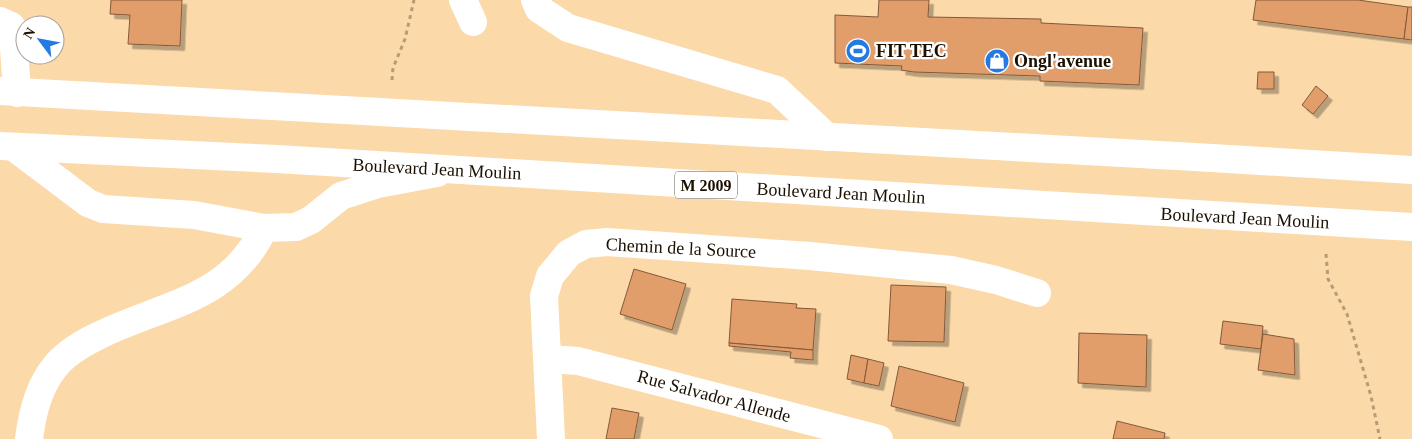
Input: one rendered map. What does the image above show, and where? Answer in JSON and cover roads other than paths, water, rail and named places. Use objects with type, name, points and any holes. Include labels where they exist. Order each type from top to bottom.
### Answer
[{"type":"main road","points":[[535,0],[539,9],[568,28],[777,90],[827,137]]},
{"type":"main road","points":[[0,21],[11,26],[13,32],[9,92],[1195,156],[1412,170]]},
{"type":"main road","points":[[7,147],[88,203],[103,209],[194,215],[264,228],[296,227],[311,220],[342,196],[378,184],[456,170]]},
{"type":"main road","name":"Boulevard Jean Moulin","points":[[7,147],[277,159],[1412,227]]},
{"type":"main road","points":[[30,439],[32,419],[42,386],[54,367],[78,346],[111,330],[178,305],[214,286],[242,264],[255,246],[264,228]]},
{"type":"main road","name":"Chemin de la Source","points":[[551,439],[544,296],[550,276],[569,253],[586,244],[607,242],[810,256],[951,270],[1037,292]]},
{"type":"main road","name":"Rue Salvador Allende","points":[[548,359],[578,361],[878,439]]},
{"type":"place","name":"FIT TEC","points":[[858,51]]},
{"type":"place","name":"Ongl'avenue","points":[[997,61]]}]
